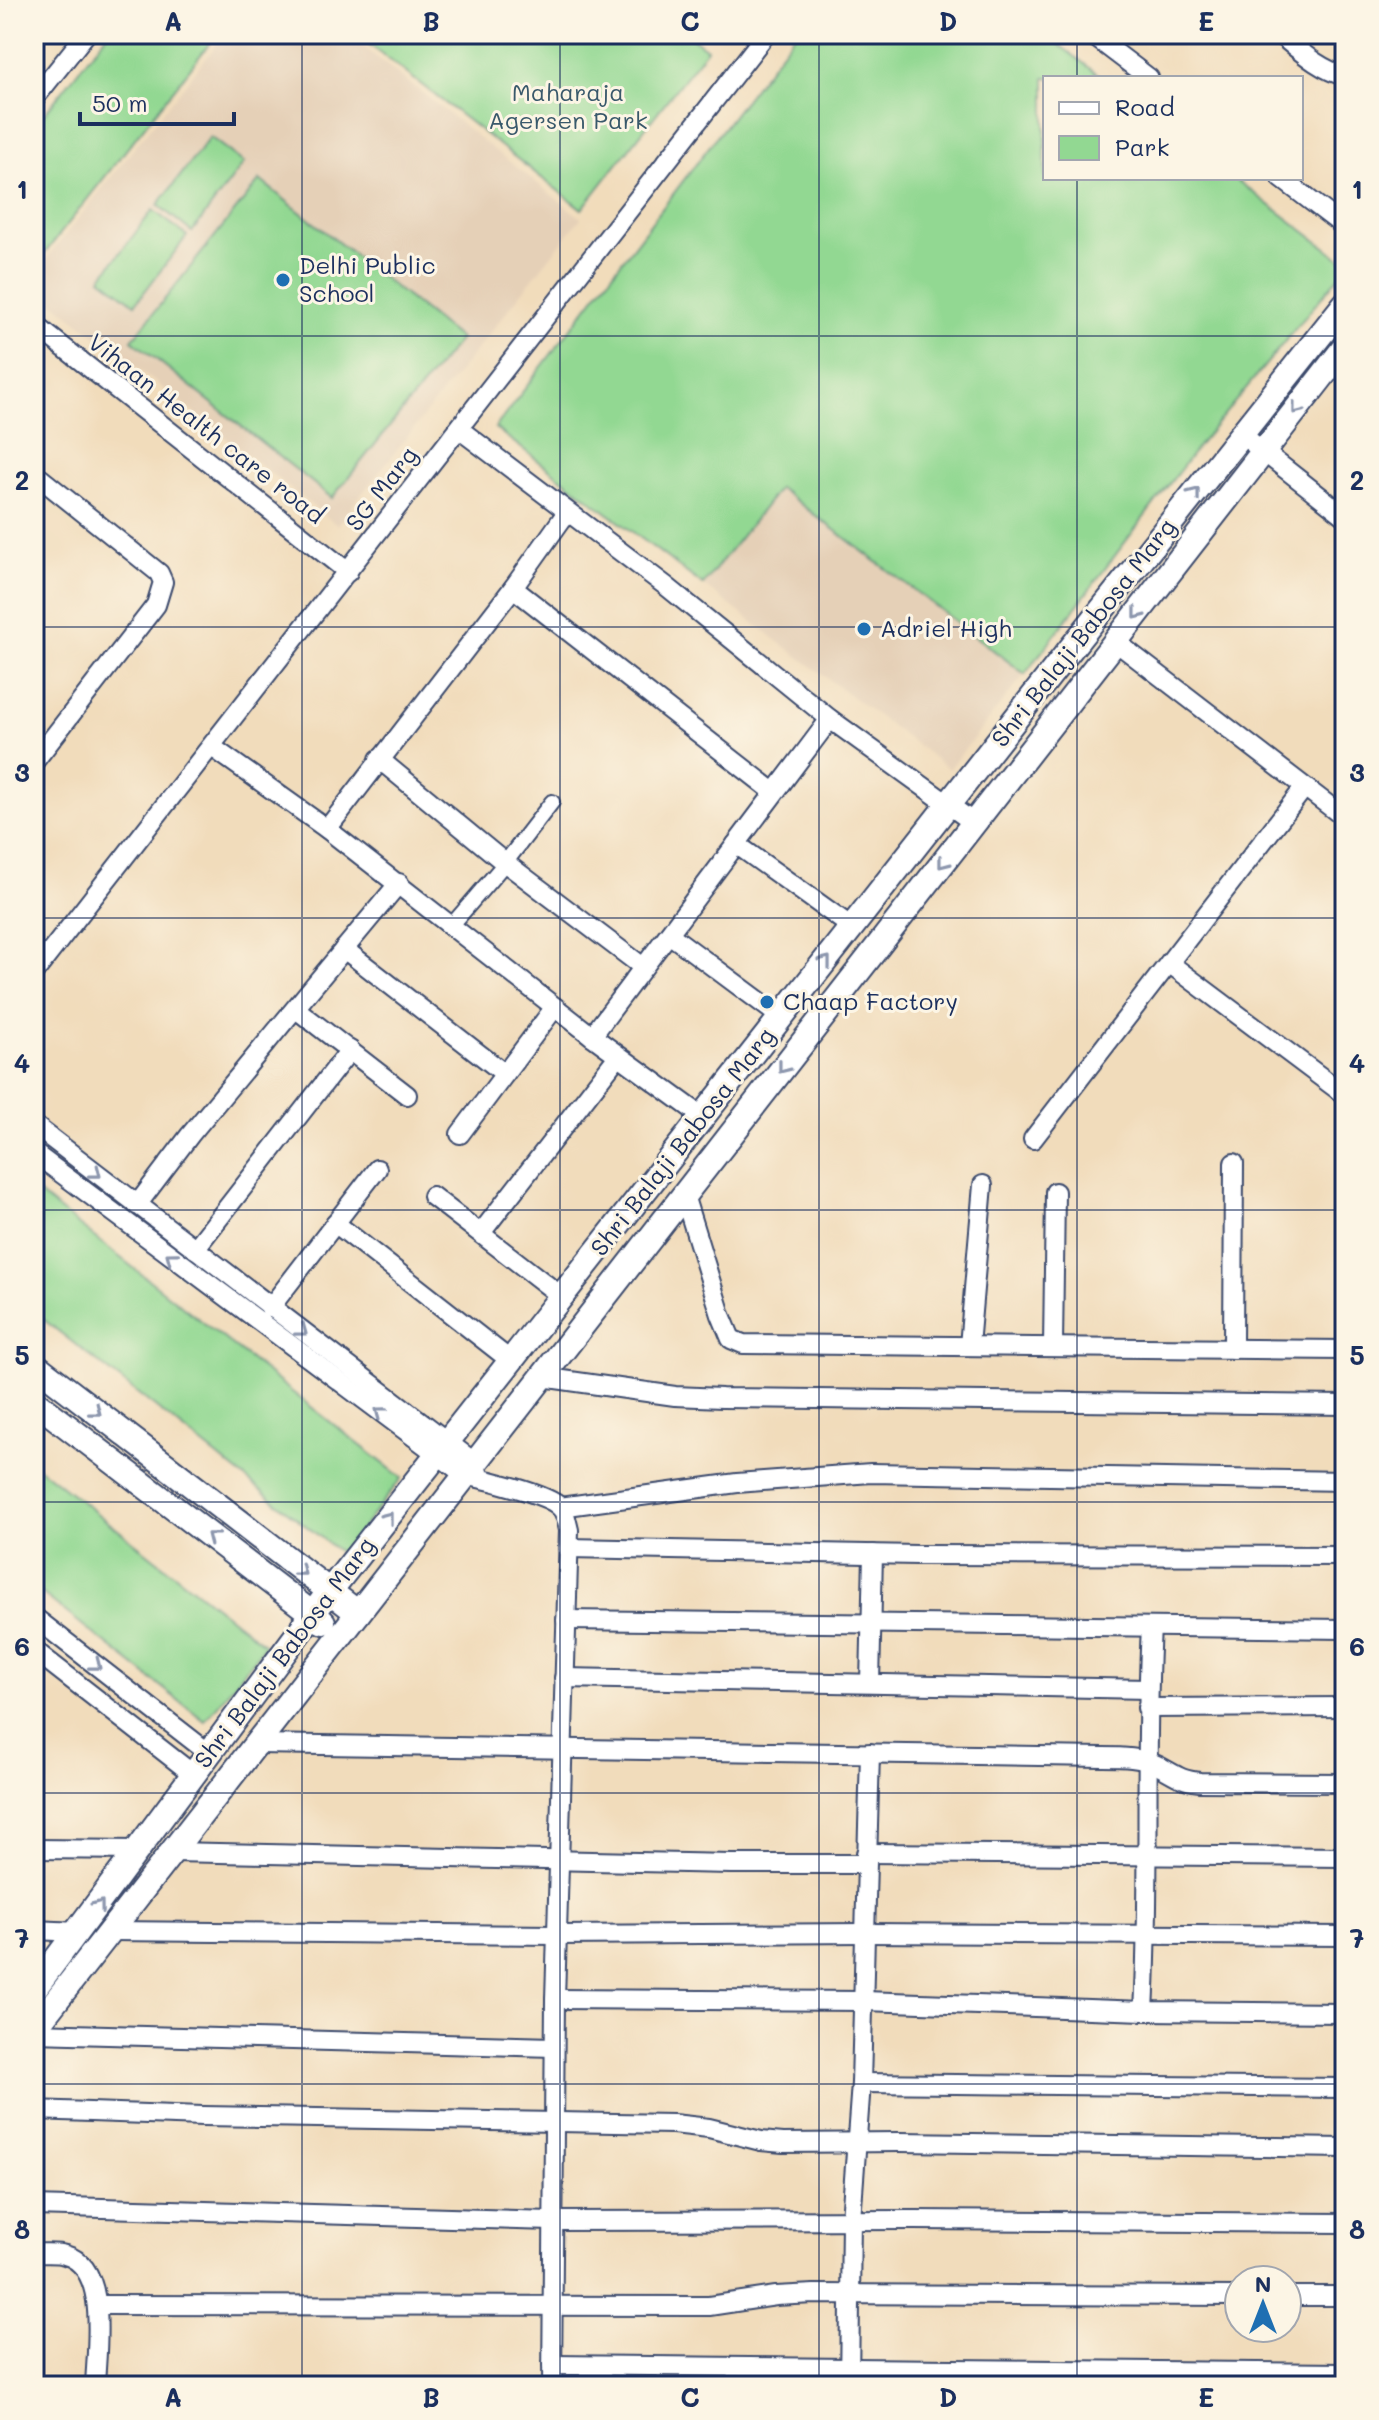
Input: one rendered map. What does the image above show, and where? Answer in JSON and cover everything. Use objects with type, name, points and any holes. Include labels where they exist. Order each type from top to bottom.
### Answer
[{"type":"street","points":[[34,99],[86,34]]},
{"type":"street","name":"SG Marg","points":[[34,973],[41,949],[212,747],[766,34]]},
{"type":"street","points":[[1091,34],[1146,76]]},
{"type":"street","points":[[1279,34],[1312,60],[1335,74],[1345,76]]},
{"type":"street","points":[[1284,180],[1345,227]]},
{"type":"street","name":"Shri Balaji Babosa Marg","points":[[34,1989],[329,1592],[1345,304]]},
{"type":"street","name":"Vihaan Health care road","points":[[34,324],[348,572]]},
{"type":"street","name":"Shri Balaji Babosa Marg","points":[[34,2031],[358,1613],[473,1472],[542,1377],[1345,347]]},
{"type":"street","points":[[459,429],[666,586],[830,719],[974,823]]},
{"type":"street","points":[[1241,434],[1345,516]]},
{"type":"street","points":[[34,473],[159,573],[163,582],[156,605],[34,762]]},
{"type":"street","points":[[327,829],[513,588],[567,512]]},
{"type":"street","points":[[513,588],[774,792]]},
{"type":"street","points":[[1116,642],[1345,818]]},
{"type":"street","points":[[592,1036],[830,719]]},
{"type":"street","points":[[212,747],[399,883],[592,1036],[703,1117]]},
{"type":"street","points":[[379,759],[505,863],[643,967]]},
{"type":"street","points":[[1033,1139],[1304,788]]},
{"type":"street","points":[[451,926],[552,802]]},
{"type":"street","points":[[736,844],[853,928]]},
{"type":"street","points":[[137,1205],[190,1135],[399,883]]},
{"type":"street","points":[[669,934],[782,1018]]},
{"type":"street","points":[[344,949],[505,1074]]},
{"type":"street","points":[[1169,963],[1345,1095]]},
{"type":"street","points":[[460,1134],[555,1007]]},
{"type":"street","points":[[296,1009],[407,1095]]},
{"type":"street","points":[[195,1249],[350,1050]]},
{"type":"street","points":[[481,1233],[618,1056]]},
{"type":"street","points":[[34,1125],[270,1308],[473,1472],[560,1507],[737,1483],[871,1473],[1345,1481]]},
{"type":"street","points":[[34,1153],[442,1448]]},
{"type":"street","points":[[1233,1349],[1234,1163]]},
{"type":"street","points":[[270,1308],[377,1169]]},
{"type":"street","points":[[969,1346],[983,1185]]},
{"type":"street","points":[[1053,1347],[1055,1192]]},
{"type":"street","points":[[684,1195],[721,1315],[731,1339],[743,1344],[1345,1350]]},
{"type":"street","points":[[432,1196],[561,1296]]},
{"type":"street","points":[[335,1223],[511,1361]]},
{"type":"street","points":[[34,1364],[358,1613]]},
{"type":"street","points":[[542,1377],[675,1396],[722,1398],[1345,1405]]},
{"type":"street","points":[[34,1401],[341,1635]]},
{"type":"street","points":[[552,2386],[554,2047],[569,1530],[560,1507]]},
{"type":"street","points":[[568,1548],[873,1554],[1345,1556]]},
{"type":"street","points":[[870,1683],[873,1554]]},
{"type":"street","points":[[34,1617],[210,1754]]},
{"type":"street","points":[[566,1620],[1345,1629]]},
{"type":"street","points":[[1144,2011],[1148,1936],[1147,1708],[1151,1627]]},
{"type":"street","points":[[34,1650],[194,1775]]},
{"type":"street","points":[[564,1678],[1148,1689]]},
{"type":"street","points":[[1147,1708],[1345,1707]]},
{"type":"street","points":[[256,1744],[1117,1757],[1147,1762],[1182,1780],[1345,1783]]},
{"type":"street","points":[[849,2378],[851,2220],[861,2083],[870,1753]]},
{"type":"street","points":[[34,1849],[140,1850]]},
{"type":"street","points":[[172,1852],[559,1861],[1148,1855],[1345,1857]]},
{"type":"street","points":[[34,1930],[79,1932]]},
{"type":"street","points":[[111,1931],[1345,1936]]},
{"type":"street","points":[[555,1999],[864,2001],[1144,2011],[1345,2013]]},
{"type":"street","points":[[34,2031],[554,2047]]},
{"type":"street","points":[[861,2083],[1345,2088]]},
{"type":"street","points":[[34,2110],[673,2124],[783,2143],[1345,2148]]},
{"type":"street","points":[[34,2206],[553,2221],[1345,2223]]},
{"type":"street","points":[[34,2253],[65,2255],[81,2263],[92,2278],[97,2305],[95,2386]]},
{"type":"street","points":[[97,2305],[709,2306],[776,2296],[850,2294],[1223,2296]]},
{"type":"street","points":[[1303,2296],[1345,2296]]},
{"type":"street","points":[[552,2365],[849,2378],[1345,2373]]},
{"type":"shaded area","name":"Delhi Public School","points":[[225,34],[347,34],[581,218],[337,525],[34,287],[34,274]]},
{"type":"shaded area","name":"Adriel High","points":[[778,488],[1025,674],[949,769],[703,585]]},
{"type":"green space","points":[[107,34],[217,34],[34,267],[34,127]]},
{"type":"green space","name":"Maharaja Agersen Park","points":[[356,34],[687,34],[707,49],[582,209]]},
{"type":"green space","points":[[795,34],[1045,34],[1100,76],[1043,76],[1043,180],[1237,180],[1345,262],[1345,269],[1199,445],[1025,674],[779,488],[703,585],[495,428]]},
{"type":"green space","points":[[210,137],[244,163],[192,232],[158,205]]},
{"type":"green space","points":[[260,180],[460,339],[332,498],[132,340]]},
{"type":"green space","points":[[153,210],[187,236],[135,304],[101,278]]},
{"type":"green space","points":[[34,1190],[402,1478],[342,1554],[34,1312]]},
{"type":"green space","points":[[34,1464],[265,1645],[205,1721],[34,1587]]},
{"type":"place","name":"Delhi Public School","points":[[283,280]]},
{"type":"place","name":"Adriel High","points":[[864,629]]},
{"type":"place","name":"Chaap Factory","points":[[767,1002]]}]
